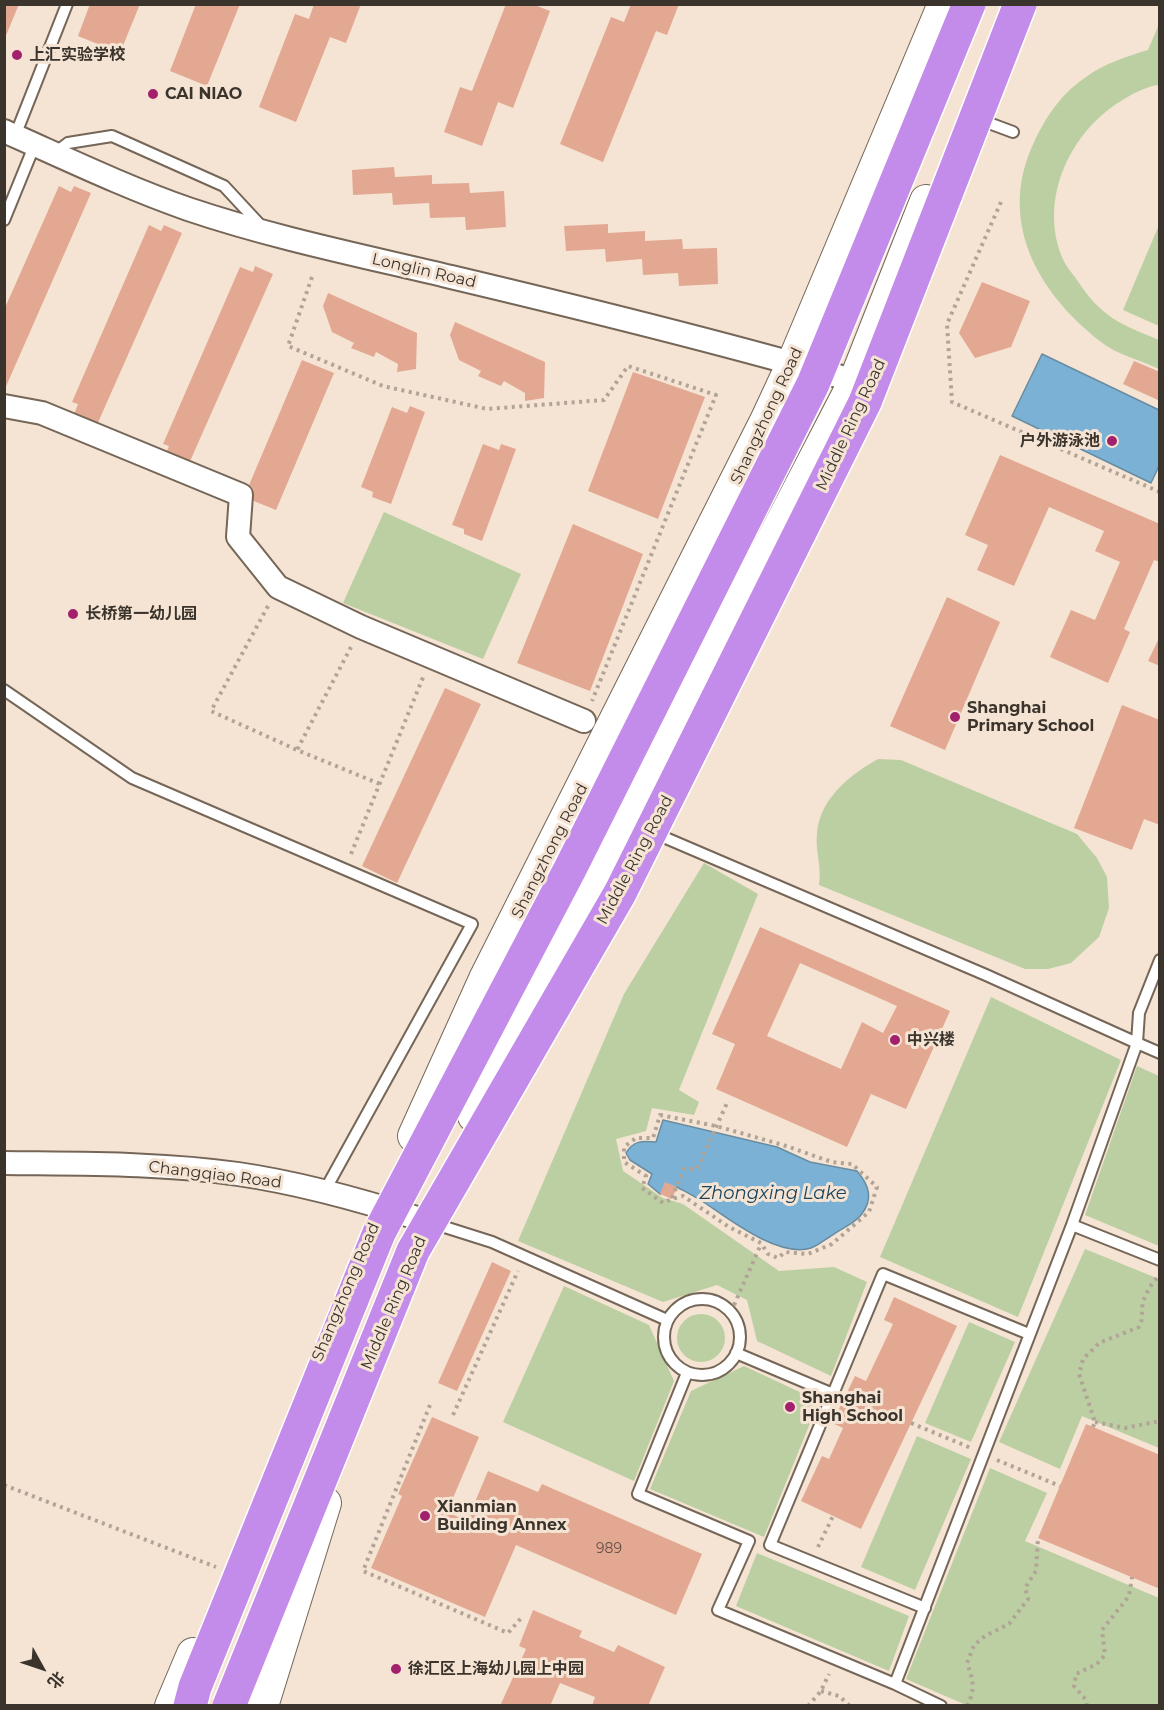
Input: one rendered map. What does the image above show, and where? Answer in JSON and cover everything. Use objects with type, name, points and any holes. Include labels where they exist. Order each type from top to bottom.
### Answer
[{"type":"highway","points":[[190,1706],[195,1686],[379,1233],[570,869],[813,384],[969,4]]},
{"type":"highway","name":"Middle Ring Road","points":[[229,1706],[413,1251],[620,893],[865,402],[1020,4]]},
{"type":"main road","name":"Shangzhong Road","points":[[171,1706],[382,1207],[485,979],[757,440],[793,363],[944,4]]},
{"type":"main road","points":[[262,1706],[393,1275],[855,381],[1003,4]]},
{"type":"street","name":"Longlin Road","points":[[27,141],[187,209],[269,234],[575,307],[855,381]]},
{"type":"street","points":[[4,406],[42,414],[241,495],[238,537],[278,587],[431,658],[584,721]]},
{"type":"street","name":"Changqiao Road","points":[[4,1163],[192,1169],[273,1180],[382,1207],[420,1220]]},
{"type":"lane","points":[[4,220],[67,4]]},
{"type":"lane","points":[[961,112],[1013,132]]},
{"type":"lane","points":[[27,141],[68,143],[112,136],[224,186],[269,234]]},
{"type":"lane","points":[[4,690],[132,778],[472,924],[324,1192]]},
{"type":"lane","points":[[627,821],[986,975],[1160,1053]]},
{"type":"lane","points":[[895,1684],[1072,1225],[1137,1043],[1139,1013],[1160,960]]},
{"type":"lane","points":[[420,1220],[492,1242],[667,1320]]},
{"type":"lane","points":[[1072,1225],[1160,1260]]},
{"type":"lane","points":[[925,1608],[770,1545],[883,1274],[1029,1334]]},
{"type":"lane","points":[[697,1298],[710,1299],[731,1312],[738,1323],[740,1335],[736,1353],[724,1369],[700,1376],[676,1367],[666,1351],[663,1332],[674,1310],[685,1302],[697,1298]]},
{"type":"lane","points":[[736,1353],[833,1394]]},
{"type":"lane","points":[[687,1373],[638,1494],[749,1541],[718,1610],[895,1684],[941,1706]]},
{"type":"path","points":[[1001,202],[947,324],[952,402],[1160,492]]},
{"type":"path","points":[[312,277],[288,346],[382,386],[487,409],[564,404],[604,399],[628,366],[716,395],[584,721]]},
{"type":"path","points":[[278,587],[211,711],[380,784]]},
{"type":"path","points":[[297,750],[361,627]]},
{"type":"path","points":[[345,869],[431,658]]},
{"type":"path","points":[[672,1198],[684,1169],[697,1169],[727,1103]]},
{"type":"path","points":[[660,1114],[716,1126],[783,1145],[831,1162],[852,1164],[877,1187],[869,1212],[832,1245],[808,1254],[785,1252],[778,1258],[768,1254],[761,1243],[729,1227],[684,1196],[672,1198],[663,1203],[642,1188],[646,1176],[624,1162],[624,1146],[636,1138],[653,1138],[660,1114]]},
{"type":"path","points":[[731,1312],[761,1243]]},
{"type":"path","points":[[453,1415],[525,1257]]},
{"type":"path","points":[[1160,1276],[1154,1280],[1143,1303],[1143,1321],[1139,1327],[1099,1343],[1083,1359],[1079,1374],[1094,1424],[1125,1428],[1160,1421]]},
{"type":"path","points":[[430,1405],[363,1570],[508,1633],[523,1616]]},
{"type":"path","points":[[911,1423],[1060,1486]]},
{"type":"path","points":[[4,1485],[228,1572]]},
{"type":"path","points":[[812,1562],[833,1516]]},
{"type":"path","points":[[967,1706],[973,1695],[974,1682],[967,1663],[974,1645],[985,1636],[1009,1624],[1028,1599],[1025,1588],[1036,1571],[1038,1538]]},
{"type":"path","points":[[1087,1706],[1086,1700],[1074,1686],[1076,1674],[1097,1665],[1105,1655],[1101,1630],[1129,1596],[1132,1577]]},
{"type":"path","points":[[808,1706],[821,1691],[836,1660]]},
{"type":"path","points":[[821,1691],[839,1696],[850,1706]]},
{"type":"green space","points":[[1159,24],[1159,85],[1126,98],[1090,127],[1065,166],[1057,188],[1054,211],[1056,234],[1062,257],[1067,266],[1094,303],[1103,311],[1122,324],[1159,340],[1159,369],[1121,354],[1101,342],[1058,301],[1029,252],[1022,226],[1020,198],[1024,170],[1035,140],[1056,105],[1077,83],[1093,72],[1148,50]]},
{"type":"green space","points":[[1159,225],[1160,326],[1123,310]]},
{"type":"green space","points":[[384,512],[521,574],[483,659],[343,603]]},
{"type":"green space","points":[[878,759],[901,760],[1077,834],[1097,858],[1107,877],[1109,908],[1099,937],[1071,963],[1048,969],[1025,969],[819,885],[817,833],[824,809],[838,789]]},
{"type":"green space","points":[[704,863],[758,894],[679,1090],[699,1102],[694,1115],[652,1108],[646,1131],[616,1139],[623,1171],[663,1198],[683,1204],[779,1271],[834,1267],[867,1282],[831,1376],[757,1341],[747,1300],[717,1285],[663,1302],[518,1241],[624,994]]},
{"type":"green space","points":[[991,997],[1121,1060],[1018,1317],[880,1257]]},
{"type":"green space","points":[[1137,1066],[1159,1076],[1159,1246],[1085,1215]]},
{"type":"green space","points":[[1085,1249],[1159,1279],[1159,1448],[1082,1416],[1060,1469],[999,1442]]},
{"type":"green space","points":[[564,1286],[649,1325],[674,1381],[634,1481],[503,1422]]},
{"type":"green space","points":[[696,1314],[706,1314],[718,1321],[725,1333],[725,1343],[718,1355],[706,1362],[696,1362],[681,1351],[677,1343],[677,1333],[688,1318]]},
{"type":"green space","points":[[969,1322],[1015,1342],[971,1442],[925,1423]]},
{"type":"green space","points":[[744,1366],[819,1401],[764,1537],[650,1489],[691,1391]]},
{"type":"green space","points":[[917,1436],[971,1459],[915,1590],[861,1567]]},
{"type":"green space","points":[[990,1468],[1047,1493],[1025,1541],[1159,1598],[1159,1705],[966,1705],[906,1679]]},
{"type":"green space","points":[[757,1553],[909,1616],[889,1671],[736,1606]]},
{"type":"water","name":"户外游泳池","points":[[1042,354],[1159,410],[1159,466],[1151,483],[1012,416]]},
{"type":"water","name":"Zhongxing Lake","points":[[663,1120],[777,1147],[810,1162],[857,1171],[867,1187],[868,1203],[855,1221],[811,1248],[798,1250],[770,1243],[677,1187],[660,1194],[648,1184],[652,1174],[630,1160],[626,1153],[639,1142],[656,1142]]},
{"type":"building","points":[[4,4],[19,4],[5,38],[4,38]]},
{"type":"building","points":[[90,4],[140,4],[120,53],[78,36]]},
{"type":"building","points":[[196,4],[240,4],[207,86],[170,71]]},
{"type":"building","points":[[314,4],[361,4],[346,43],[330,37],[296,122],[259,107],[295,14],[309,19]]},
{"type":"building","points":[[506,4],[532,4],[550,11],[513,108],[498,102],[482,146],[444,132],[460,87],[472,91]]},
{"type":"building","points":[[631,4],[679,4],[667,35],[656,31],[603,162],[560,144],[611,17],[624,22]]},
{"type":"building","points":[[394,167],[395,177],[432,175],[432,184],[469,183],[470,193],[504,191],[506,227],[466,230],[465,217],[430,218],[429,203],[393,205],[392,193],[353,195],[352,170]]},
{"type":"building","points":[[59,186],[71,192],[74,186],[91,193],[4,391],[4,310]]},
{"type":"building","points":[[608,224],[608,233],[645,231],[645,241],[682,239],[683,249],[717,248],[718,284],[679,286],[678,273],[643,275],[642,259],[606,262],[605,249],[566,251],[564,226]]},
{"type":"building","points":[[149,225],[161,231],[164,225],[182,233],[96,427],[73,417],[78,404],[72,402]]},
{"type":"building","points":[[255,266],[273,274],[187,468],[164,458],[169,446],[163,444],[240,267],[253,272]]},
{"type":"building","points":[[982,282],[1030,301],[1011,347],[975,358],[959,333]]},
{"type":"building","points":[[328,293],[417,333],[416,369],[397,372],[398,364],[376,352],[374,357],[351,348],[354,343],[332,332],[323,306]]},
{"type":"building","points":[[455,322],[545,362],[544,398],[525,401],[525,393],[504,381],[501,386],[478,376],[481,371],[459,360],[450,335]]},
{"type":"building","points":[[302,360],[334,373],[276,510],[244,497]]},
{"type":"building","points":[[1134,361],[1160,372],[1160,401],[1123,384]]},
{"type":"building","points":[[633,372],[705,397],[658,519],[588,491]]},
{"type":"building","points":[[410,406],[425,412],[391,504],[372,497],[373,492],[361,487],[392,407],[407,413]]},
{"type":"building","points":[[483,444],[499,450],[501,444],[516,449],[482,541],[464,534],[464,529],[452,525]]},
{"type":"building","points":[[1000,455],[1160,524],[1160,562],[1154,560],[1124,629],[1130,632],[1108,683],[1050,657],[1071,610],[1095,620],[1120,562],[1095,551],[1104,531],[1049,507],[1014,586],[977,570],[988,545],[965,535]]},
{"type":"building","points":[[573,524],[643,554],[590,691],[517,663]]},
{"type":"building","points":[[947,597],[1000,622],[945,750],[890,726]]},
{"type":"building","points":[[1160,636],[1160,666],[1148,661]]},
{"type":"building","points":[[445,688],[481,704],[397,883],[362,866]]},
{"type":"building","points":[[1122,705],[1160,720],[1160,825],[1144,819],[1132,850],[1074,828]]},
{"type":"building","name":"中兴楼","points":[[760,927],[950,1011],[906,1109],[871,1094],[847,1147],[716,1089],[735,1044],[712,1034]],"holes":[[[800,963],[897,1006],[883,1033],[862,1022],[841,1069],[767,1036]]]},
{"type":"building","points":[[665,1182],[677,1187],[672,1199],[660,1194]]},
{"type":"building","points":[[492,1262],[511,1271],[457,1391],[438,1383]]},
{"type":"building","points":[[894,1297],[957,1326],[861,1529],[801,1501],[822,1456],[829,1459],[843,1428],[832,1423],[855,1376],[866,1381],[893,1324],[884,1320]]},
{"type":"building","points":[[432,1417],[479,1437],[447,1512],[467,1521],[488,1471],[538,1492],[542,1484],[702,1554],[676,1615],[516,1545],[485,1617],[371,1568],[402,1496],[398,1494]]},
{"type":"building","points":[[1086,1424],[1160,1455],[1160,1589],[1038,1538]]},
{"type":"building","points":[[533,1610],[582,1631],[579,1637],[614,1652],[618,1645],[665,1667],[648,1706],[592,1706],[595,1697],[560,1683],[550,1706],[500,1706],[526,1649],[519,1646]]},
{"type":"place","name":"上汇实验学校","points":[[17,55]]},
{"type":"place","name":"CAI NIAO","points":[[153,94]]},
{"type":"place","name":"户外游泳池","points":[[1112,441]]},
{"type":"place","name":"长桥第一幼儿园","points":[[73,614]]},
{"type":"place","name":"Shanghai Primary School","points":[[955,717]]},
{"type":"place","name":"中兴楼","points":[[895,1040]]},
{"type":"place","name":"Shanghai High School","points":[[790,1407]]},
{"type":"place","name":"Xianmian Building Annex","points":[[425,1516]]},
{"type":"place","name":"徐汇区上海幼儿园上中园","points":[[396,1669]]}]
